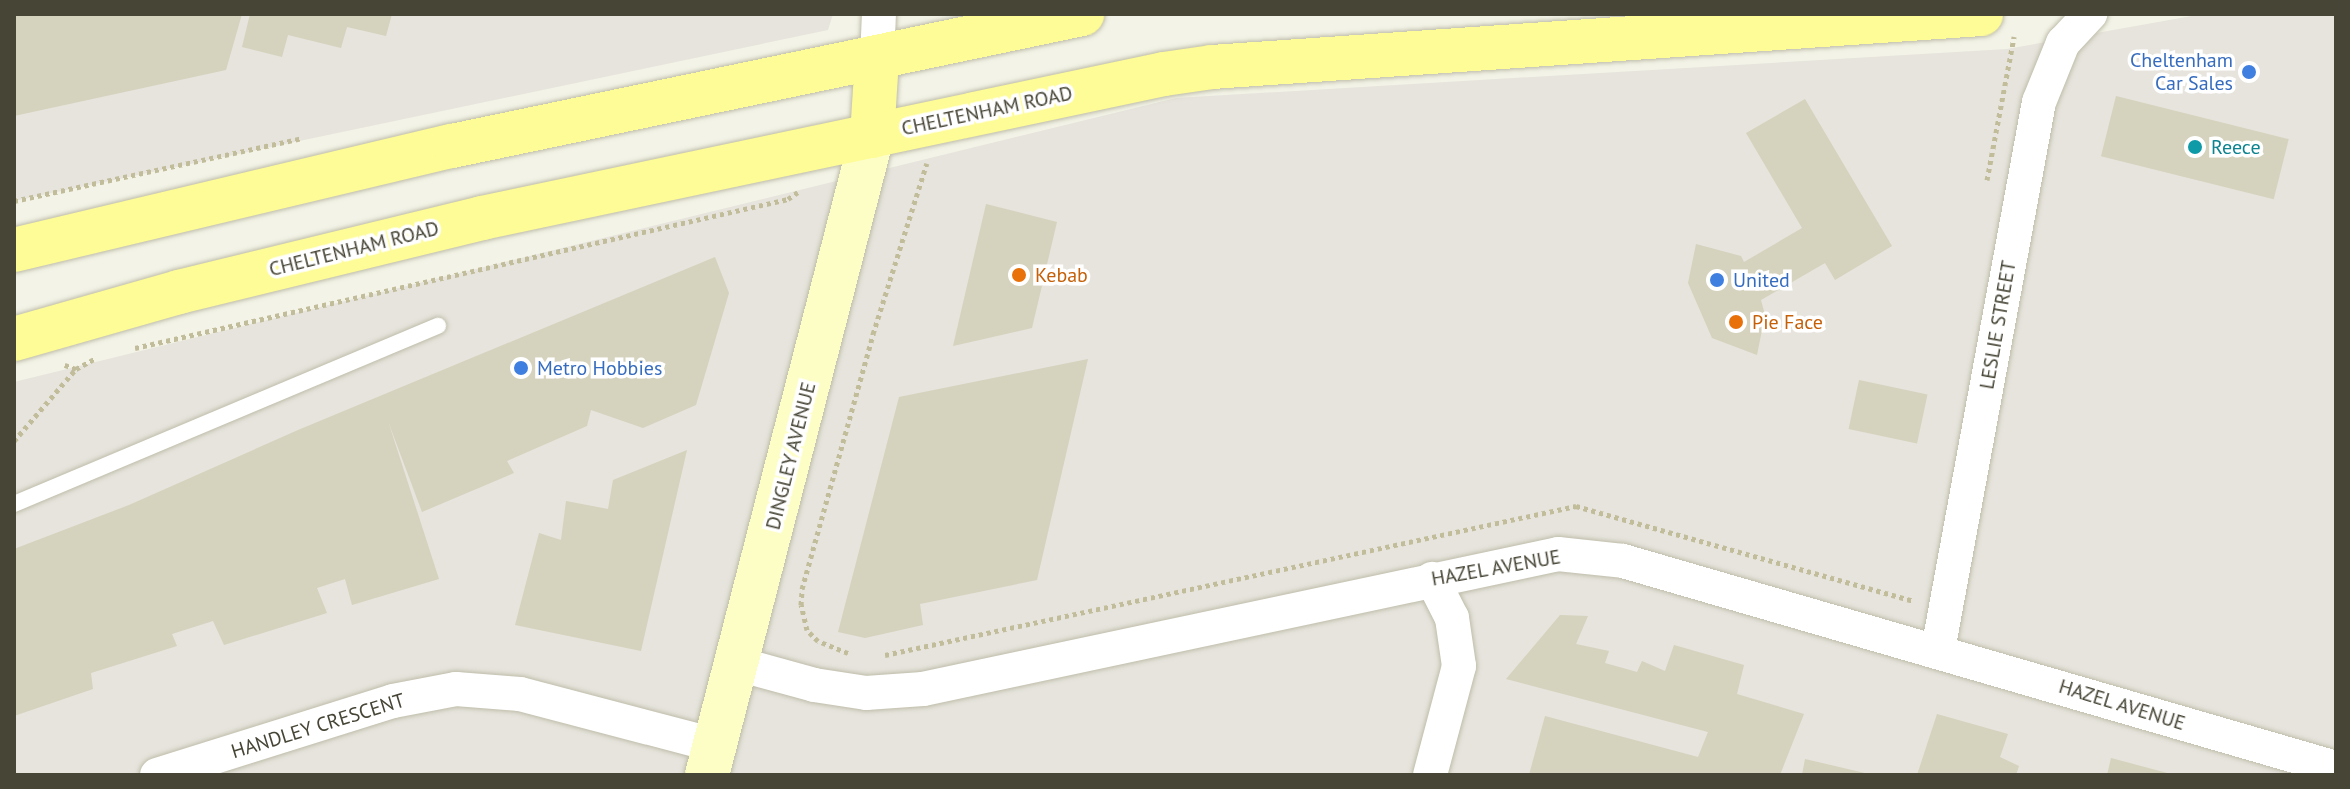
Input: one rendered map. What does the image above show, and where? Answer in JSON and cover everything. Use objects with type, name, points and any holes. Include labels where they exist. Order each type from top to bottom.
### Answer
[{"type":"main road","points":[[14,250],[452,146],[1082,14]]},
{"type":"main road","name":"CHELTENHAM ROAD","points":[[14,339],[179,292],[482,218],[1093,88],[1212,67],[1981,14]]},
{"type":"main road","points":[[872,136],[877,59]]},
{"type":"street","points":[[877,59],[879,14]]},
{"type":"street","name":"LESLIE STREET","points":[[1938,650],[2039,102],[2063,43],[2090,14]]},
{"type":"street","name":"DINGLEY AVENUE","points":[[711,760],[872,136]]},
{"type":"street","name":"HAZEL AVENUE","points":[[738,664],[814,685],[866,693],[923,689],[1558,554],[1623,561],[2336,768]]},
{"type":"street","points":[[1430,775],[1459,666],[1452,618],[1432,579]]},
{"type":"street","name":"HANDLEY CRESCENT","points":[[157,775],[393,701],[456,689],[520,694],[711,760]]},
{"type":"lane","points":[[14,504],[438,326]]},
{"type":"path","points":[[853,655],[818,641],[807,630],[801,605],[802,589],[873,334],[930,153],[944,120]]},
{"type":"path","points":[[129,350],[788,199],[800,190]]},
{"type":"path","points":[[14,441],[76,369],[98,357]]},
{"type":"path","points":[[51,360],[76,369]]},
{"type":"path","points":[[873,658],[1576,506],[1946,608]]},
{"type":"shaded area","points":[[14,14],[833,14],[828,30],[14,201]]},
{"type":"shaded area","points":[[2203,14],[2336,14],[2336,775],[14,775],[14,382],[1176,98],[2007,49]]},
{"type":"building","points":[[14,14],[242,14],[226,70],[14,116]]},
{"type":"building","points":[[250,14],[392,14],[386,36],[347,27],[341,48],[288,35],[282,57],[242,47]]},
{"type":"building","name":"Reece","points":[[2116,96],[2289,139],[2274,199],[2101,156]]},
{"type":"building","points":[[1805,99],[1892,246],[1835,280],[1825,263],[1761,300],[1765,315],[1757,355],[1712,338],[1688,283],[1696,244],[1741,256],[1744,262],[1802,228],[1746,133]]},
{"type":"building","points":[[986,204],[1057,222],[1032,328],[953,346]]},
{"type":"building","points":[[715,257],[729,293],[696,405],[643,428],[591,410],[587,426],[507,461],[514,473],[422,512],[388,421],[439,579],[352,605],[345,579],[317,588],[327,613],[224,645],[213,621],[172,634],[177,646],[91,673],[93,689],[14,716],[14,549],[129,505],[298,430]]},
{"type":"building","points":[[1088,359],[1037,580],[920,604],[923,625],[865,638],[838,632],[899,397]]},
{"type":"building","points":[[1859,380],[1927,395],[1917,443],[1849,429]]},
{"type":"building","points":[[687,450],[641,651],[515,625],[539,533],[561,540],[566,501],[608,509],[613,480]]},
{"type":"building","points":[[1560,615],[1588,616],[1576,644],[1609,651],[1605,663],[1637,672],[1642,661],[1665,671],[1674,645],[1744,665],[1737,694],[1804,714],[1780,775],[1529,775],[1545,716],[1698,757],[1708,732],[1506,679]]},
{"type":"building","points":[[1937,714],[2008,734],[2000,757],[2019,766],[2016,775],[1917,775]]},
{"type":"building","points":[[2111,758],[2171,774],[2171,775],[2107,775]]},
{"type":"building","points":[[1805,759],[1869,774],[1869,775],[1802,775]]},
{"type":"place","name":"Cheltenham Car Sales","points":[[2249,72]]},
{"type":"place","name":"Reece","points":[[2195,147]]},
{"type":"place","name":"Kebab","points":[[1019,275]]},
{"type":"place","name":"United","points":[[1717,280]]},
{"type":"place","name":"Pie Face","points":[[1736,322]]},
{"type":"place","name":"Metro Hobbies","points":[[521,368]]}]
